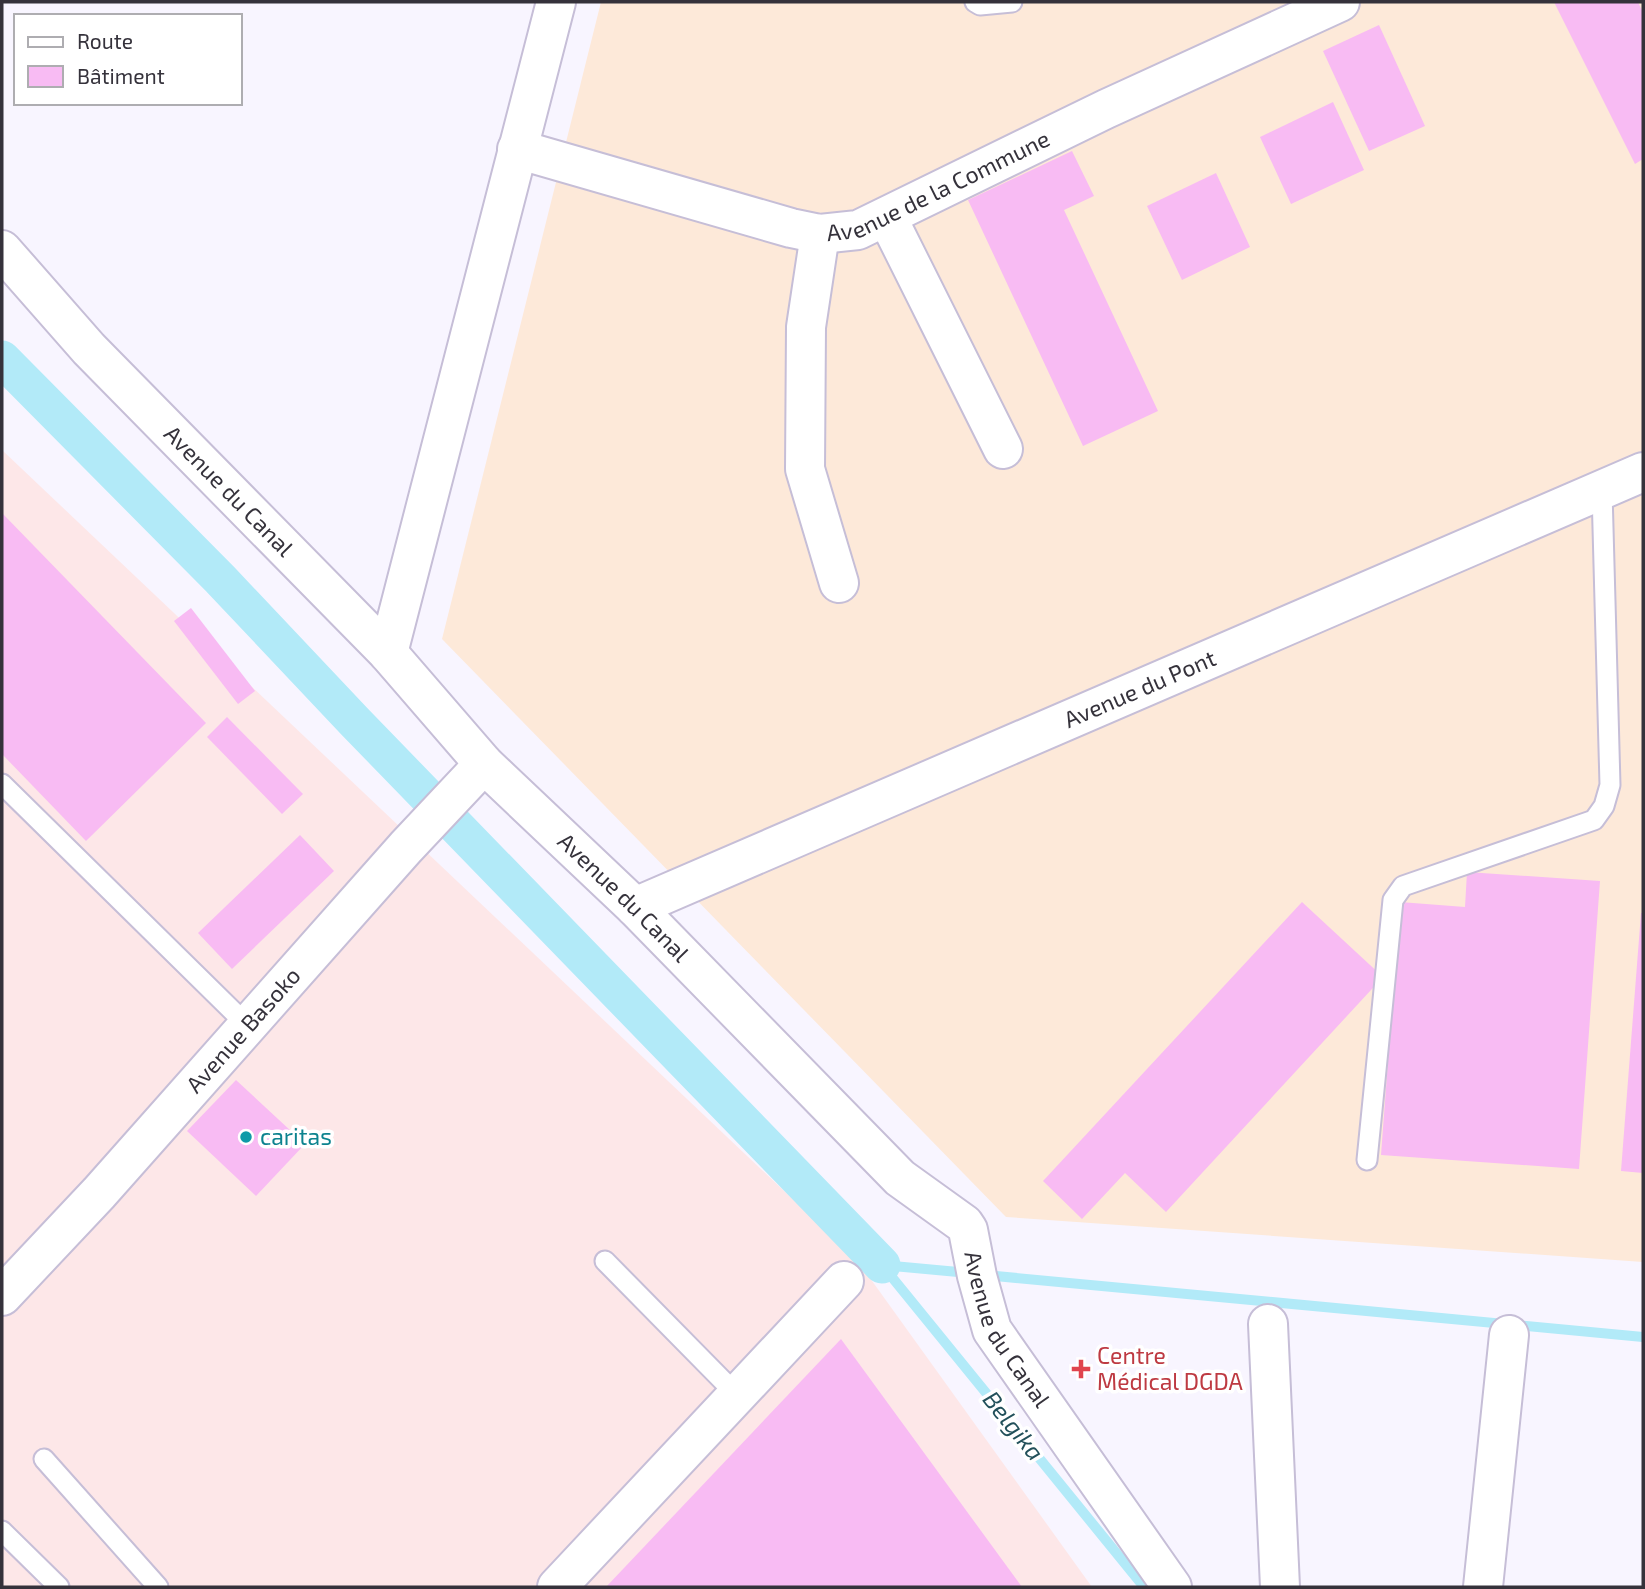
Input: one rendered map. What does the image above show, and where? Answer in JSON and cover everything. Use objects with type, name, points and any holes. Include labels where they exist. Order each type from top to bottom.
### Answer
[{"type":"street","points":[[388,653],[556,2]]},
{"type":"street","name":"Avenue de la Commune","points":[[517,149],[791,228],[820,234],[858,230],[1106,108],[1340,2]]},
{"type":"street","points":[[887,217],[1003,449]]},
{"type":"street","points":[[820,234],[806,327],[805,469],[839,583]]},
{"type":"street","name":"Avenue du Canal","points":[[2,250],[89,349],[388,653],[475,775],[635,907],[900,1178],[964,1224],[968,1230],[992,1330],[1172,1587]]},
{"type":"street","name":"Avenue du Pont","points":[[635,907],[1602,492],[1643,472]]},
{"type":"street","name":"Avenue Basoko","points":[[2,1296],[249,1027],[406,847],[475,775]]},
{"type":"street","points":[[557,1587],[844,1281]]},
{"type":"street","points":[[1268,1325],[1280,1587]]},
{"type":"street","points":[[1482,1587],[1509,1335]]},
{"type":"lane","points":[[975,2],[980,5],[1012,2]]},
{"type":"lane","points":[[1367,1160],[1393,900],[1403,886],[1594,820],[1604,806],[1610,785],[1602,492]]},
{"type":"lane","points":[[2,784],[249,1027]]},
{"type":"lane","points":[[605,1261],[736,1394]]},
{"type":"lane","points":[[44,1459],[158,1587]]},
{"type":"lane","points":[[2,1531],[59,1587]]},
{"type":"shaded area","points":[[601,2],[1643,2],[1643,1262],[1006,1217],[442,639]]},
{"type":"shaded area","points":[[2,450],[857,1260],[1092,1587],[2,1587]]},
{"type":"building","points":[[1554,2],[1638,2],[1643,13],[1643,159],[1635,164]]},
{"type":"building","points":[[1379,25],[1425,126],[1369,151],[1323,51]]},
{"type":"building","points":[[1333,102],[1364,170],[1291,204],[1260,137]]},
{"type":"building","points":[[1072,151],[1094,196],[1064,210],[1158,411],[1083,446],[968,200]]},
{"type":"building","points":[[1216,173],[1250,247],[1182,280],[1147,206]]},
{"type":"building","points":[[2,513],[206,723],[86,841],[2,754]]},
{"type":"building","points":[[191,608],[255,691],[238,704],[174,621]]},
{"type":"building","points":[[227,717],[303,794],[282,814],[207,737]]},
{"type":"building","points":[[300,835],[334,871],[232,969],[198,933]]},
{"type":"building","points":[[1467,872],[1600,881],[1579,1169],[1381,1155],[1400,902],[1465,907]]},
{"type":"building","points":[[1302,902],[1383,977],[1166,1212],[1125,1173],[1082,1219],[1043,1181]]},
{"type":"building","points":[[1643,913],[1643,1173],[1621,1171]]},
{"type":"building","name":"caritas","points":[[236,1080],[305,1144],[256,1196],[187,1131]]},
{"type":"building","points":[[841,1339],[1022,1587],[606,1587]]},
{"type":"waterway","points":[[2,359],[220,579],[355,722],[882,1265]]},
{"type":"waterway","points":[[882,1265],[969,1273]]},
{"type":"waterway","name":"Belgika","points":[[882,1265],[1144,1587]]},
{"type":"waterway","points":[[985,1275],[1643,1337]]},
{"type":"place","name":"caritas","points":[[246,1137]]},
{"type":"place","name":"Centre Médical DGDA","points":[[1081,1369]]}]
